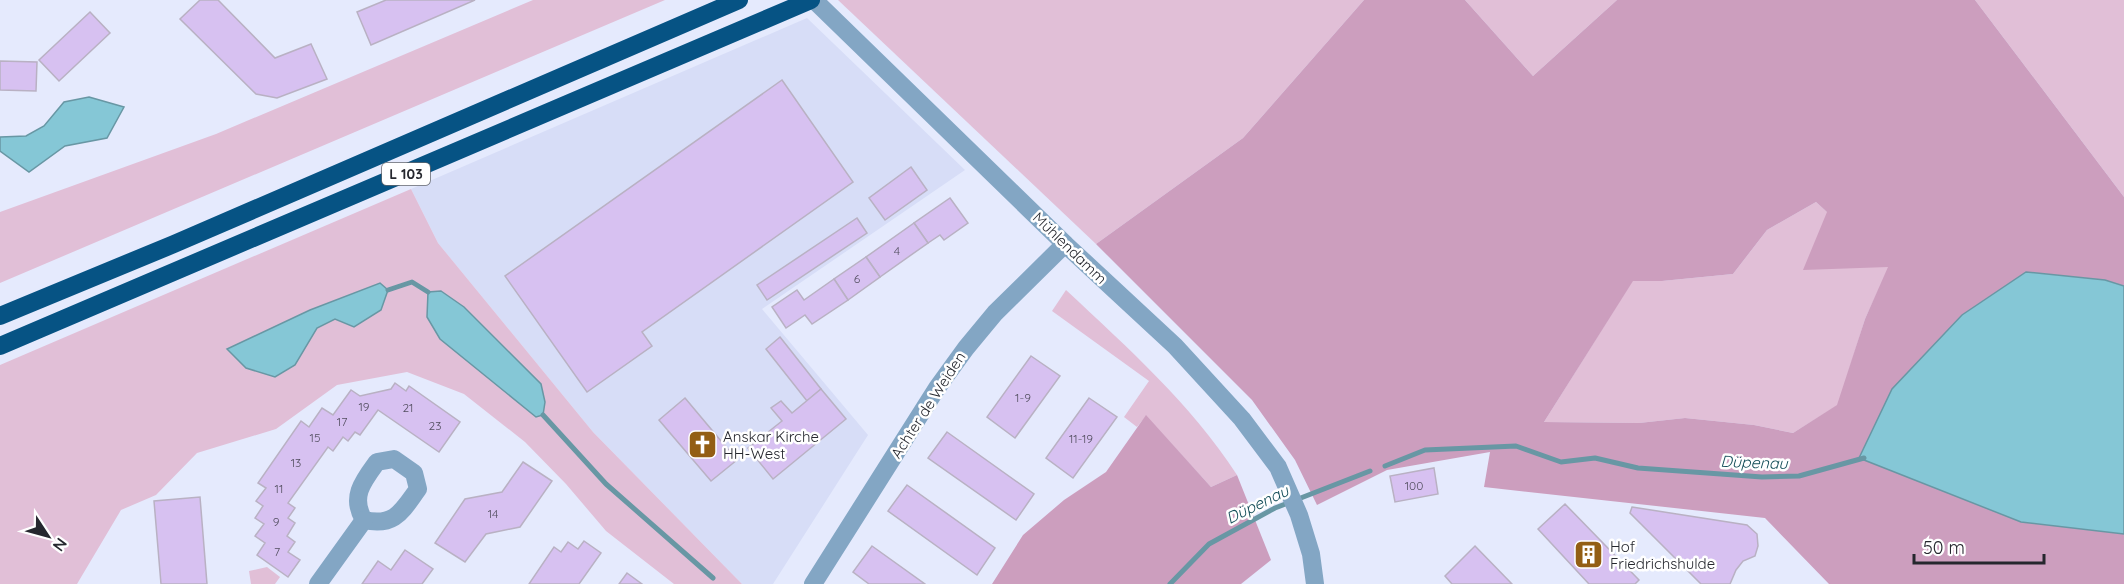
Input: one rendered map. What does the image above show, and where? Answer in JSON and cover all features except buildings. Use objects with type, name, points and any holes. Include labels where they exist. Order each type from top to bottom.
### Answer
[{"type":"highway","name":"L 103","points":[[0,316],[174,244],[739,0]]},
{"type":"highway","name":"L 103","points":[[0,346],[813,0]]},
{"type":"street","name":"Mühlendamm","points":[[813,0],[1216,389],[1278,467],[1299,515],[1311,554],[1316,584]]},
{"type":"street","name":"Achter de Weiden","points":[[813,584],[937,388],[966,348],[995,313],[1065,244]]},
{"type":"street","points":[[318,584],[364,520]]},
{"type":"shaded area","points":[[533,0],[665,0],[0,283],[0,212],[216,134]]},
{"type":"shaded area","points":[[838,0],[1364,0],[1243,138],[1096,244]]},
{"type":"shaded area","points":[[1364,0],[1465,0],[1533,76],[1617,0],[1975,0],[2124,197],[2124,286],[2105,280],[2026,272],[1962,315],[2021,522],[2124,534],[2124,584],[1829,584],[1765,518],[1484,487],[1490,452],[1387,470],[1317,505],[1295,460],[1252,400],[1096,244],[1243,138]],"holes":[[[1816,202],[1827,212],[1803,270],[1888,267],[1865,319],[1837,405],[1793,433],[1754,425],[1685,418],[1639,423],[1544,422],[1633,281],[1662,281],[1733,274],[1767,230]]]},
{"type":"shaded area","points":[[1465,0],[1617,0],[1533,76]]},
{"type":"shaded area","points":[[1975,0],[2124,0],[2124,197]]},
{"type":"shaded area","points":[[807,18],[965,170],[762,309],[868,435],[773,584],[742,584],[593,432],[438,243],[411,189]]},
{"type":"shaded area","points":[[89,97],[124,107],[107,138],[65,146],[29,172],[0,151],[0,137],[26,136],[44,126],[64,102]]},
{"type":"shaded area","points":[[411,189],[438,243],[593,432],[742,584],[674,584],[606,531],[566,484],[525,442],[464,394],[407,372],[337,385],[276,429],[197,453],[156,495],[121,510],[77,584],[0,584],[0,365]]},
{"type":"shaded area","points":[[1816,202],[1889,267],[1865,319],[1838,405],[1793,433],[1754,425],[1685,418],[1639,423],[1544,422],[1633,280],[1662,281],[1733,274],[1767,230]]},
{"type":"shaded area","points":[[2026,272],[2105,280],[2124,286],[2124,534],[2021,522],[1859,458],[1892,389],[1962,315]]},
{"type":"shaded area","points":[[380,283],[388,290],[381,310],[354,327],[335,319],[317,328],[295,365],[275,377],[246,368],[227,349],[310,310]]},
{"type":"shaded area","points":[[1066,290],[1158,378],[1200,424],[1237,475],[1211,487],[1146,416],[1137,427],[1124,417],[1149,381],[1052,311]]},
{"type":"shaded area","points":[[441,291],[464,307],[541,384],[545,402],[543,415],[536,417],[440,339],[427,317],[428,292]]},
{"type":"shaded area","points":[[1146,415],[1211,487],[1237,475],[1271,560],[1241,584],[992,584],[1023,535],[1064,500],[1106,472]]},
{"type":"shaded area","points":[[267,567],[280,577],[275,584],[251,584],[249,571]]},
{"type":"waterway","points":[[388,290],[412,282],[428,292]]},
{"type":"waterway","points":[[543,415],[606,484],[713,578]]},
{"type":"waterway","name":"Düpenau","points":[[1385,466],[1425,450],[1516,446],[1561,462],[1595,458],[1638,468],[1762,477],[1799,476],[1864,458]]},
{"type":"waterway","name":"Düpenau","points":[[1170,584],[1209,544],[1275,508],[1370,471]]},
{"type":"place","name":"Anskar Kirche HH-West","points":[[702,445]]},
{"type":"place","name":"Hof Friedrichshulde","points":[[1589,555]]}]
